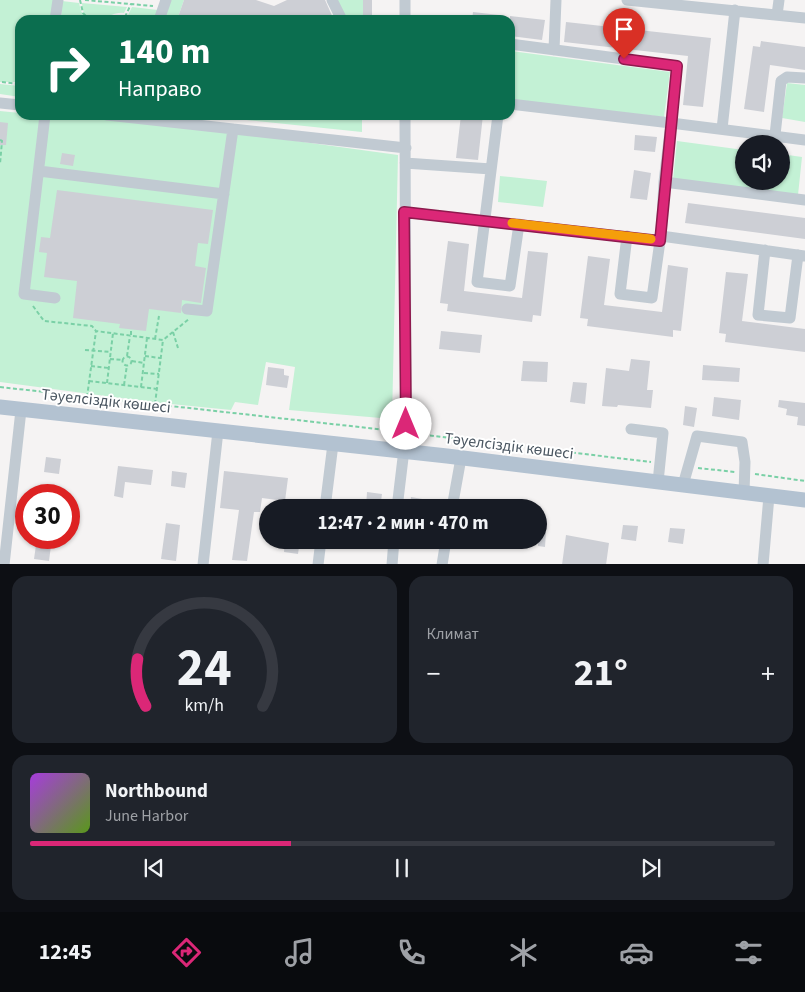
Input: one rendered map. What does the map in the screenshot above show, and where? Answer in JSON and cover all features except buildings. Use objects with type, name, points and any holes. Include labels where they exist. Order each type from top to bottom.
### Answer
[{"type":"main road","name":"Тәуелсіздік көшесі","points":[[0,407],[403,451],[805,500]]},
{"type":"street","points":[[56,15],[58,0]]},
{"type":"street","points":[[332,0],[340,15]]},
{"type":"street","points":[[405,0],[405,15]]},
{"type":"street","points":[[554,50],[556,0]]},
{"type":"street","points":[[628,0],[805,18]]},
{"type":"street","points":[[777,15],[779,0]]},
{"type":"street","points":[[160,15],[164,3]]},
{"type":"street","points":[[722,129],[735,10]]},
{"type":"street","points":[[515,45],[677,66],[664,182],[660,238],[652,298],[620,294],[627,236]]},
{"type":"street","points":[[515,105],[775,135],[781,81],[787,77],[805,78]]},
{"type":"street","points":[[0,103],[15,104]]},
{"type":"street","points":[[45,120],[24,294],[55,298]]},
{"type":"street","points":[[158,120],[406,148]]},
{"type":"street","points":[[399,499],[406,433],[405,120]]},
{"type":"street","points":[[497,120],[477,282],[510,286],[518,224]]},
{"type":"street","points":[[187,309],[207,311],[233,129]]},
{"type":"street","points":[[790,138],[805,140]]},
{"type":"street","points":[[406,163],[491,169]]},
{"type":"street","points":[[39,171],[224,194]]},
{"type":"street","points":[[664,182],[805,200]]},
{"type":"street","points":[[404,212],[660,238],[765,250],[801,255],[790,318],[758,314],[765,250]]},
{"type":"street","points":[[4,564],[21,410]]},
{"type":"street","points":[[631,429],[663,433],[658,482]]},
{"type":"street","points":[[203,564],[218,431]]},
{"type":"street","points":[[683,485],[697,436],[707,436],[742,442],[745,462],[744,492]]},
{"type":"street","points":[[326,499],[334,444]]},
{"type":"street","points":[[454,499],[461,458]]},
{"type":"street","points":[[763,564],[769,496]]},
{"type":"street","points":[[318,564],[320,549]]},
{"type":"street","points":[[392,564],[393,549]]},
{"type":"street","points":[[442,564],[444,549]]},
{"type":"path","points":[[80,0],[85,15]]},
{"type":"path","points":[[85,0],[131,4],[164,3]]},
{"type":"path","points":[[126,15],[131,4]]},
{"type":"path","points":[[2,82],[15,83]]},
{"type":"path","points":[[0,140],[2,141],[0,164]]},
{"type":"path","points":[[24,294],[44,321],[92,326],[96,331],[163,340]]},
{"type":"path","points":[[155,405],[163,340],[201,310]]},
{"type":"path","points":[[155,339],[159,316]]},
{"type":"path","points":[[123,360],[127,356],[131,329]]},
{"type":"path","points":[[87,397],[96,331]]},
{"type":"path","points":[[173,331],[178,348]]},
{"type":"path","points":[[107,383],[113,333]]},
{"type":"path","points":[[141,387],[147,338]]},
{"type":"path","points":[[85,350],[110,352]]},
{"type":"path","points":[[127,356],[132,362]]},
{"type":"path","points":[[145,356],[160,358]]},
{"type":"path","points":[[110,358],[123,360],[127,365],[124,385]]},
{"type":"path","points":[[127,365],[132,362],[144,363]]},
{"type":"path","points":[[91,366],[108,368]]},
{"type":"path","points":[[143,372],[159,374]]},
{"type":"path","points":[[89,381],[157,389]]},
{"type":"green space","points":[[0,0],[54,0],[52,15],[15,15],[15,82],[0,82]]},
{"type":"green space","points":[[170,0],[184,0],[179,15],[165,15]]},
{"type":"green space","points":[[337,0],[363,0],[363,15],[344,15]]},
{"type":"green space","points":[[62,1],[79,3],[84,15],[61,15]]},
{"type":"green space","points":[[82,3],[127,7],[124,13],[111,15],[86,15]]},
{"type":"green space","points":[[132,7],[158,10],[156,15],[128,15]]},
{"type":"green space","points":[[515,52],[670,72],[664,117],[515,101]]},
{"type":"green space","points":[[787,83],[805,85],[805,122],[782,118]]},
{"type":"green space","points":[[0,84],[15,86],[15,96],[0,94]]},
{"type":"green space","points":[[0,111],[15,112],[15,120],[108,120],[267,137],[398,155],[392,419],[289,410],[295,367],[266,362],[258,405],[235,402],[231,410],[151,402],[0,382]]},
{"type":"green space","points":[[246,120],[362,120],[362,132]]},
{"type":"green space","points":[[677,141],[735,149],[735,187],[673,180]]},
{"type":"green space","points":[[790,155],[802,157],[798,195],[756,190],[790,190]]},
{"type":"green space","points":[[500,176],[547,181],[543,207],[498,202]]},
{"type":"slow traffic","points":[[512,223],[651,239]]},
{"type":"route","points":[[406,424],[404,212],[660,241],[664,182],[677,66],[624,59]]}]
